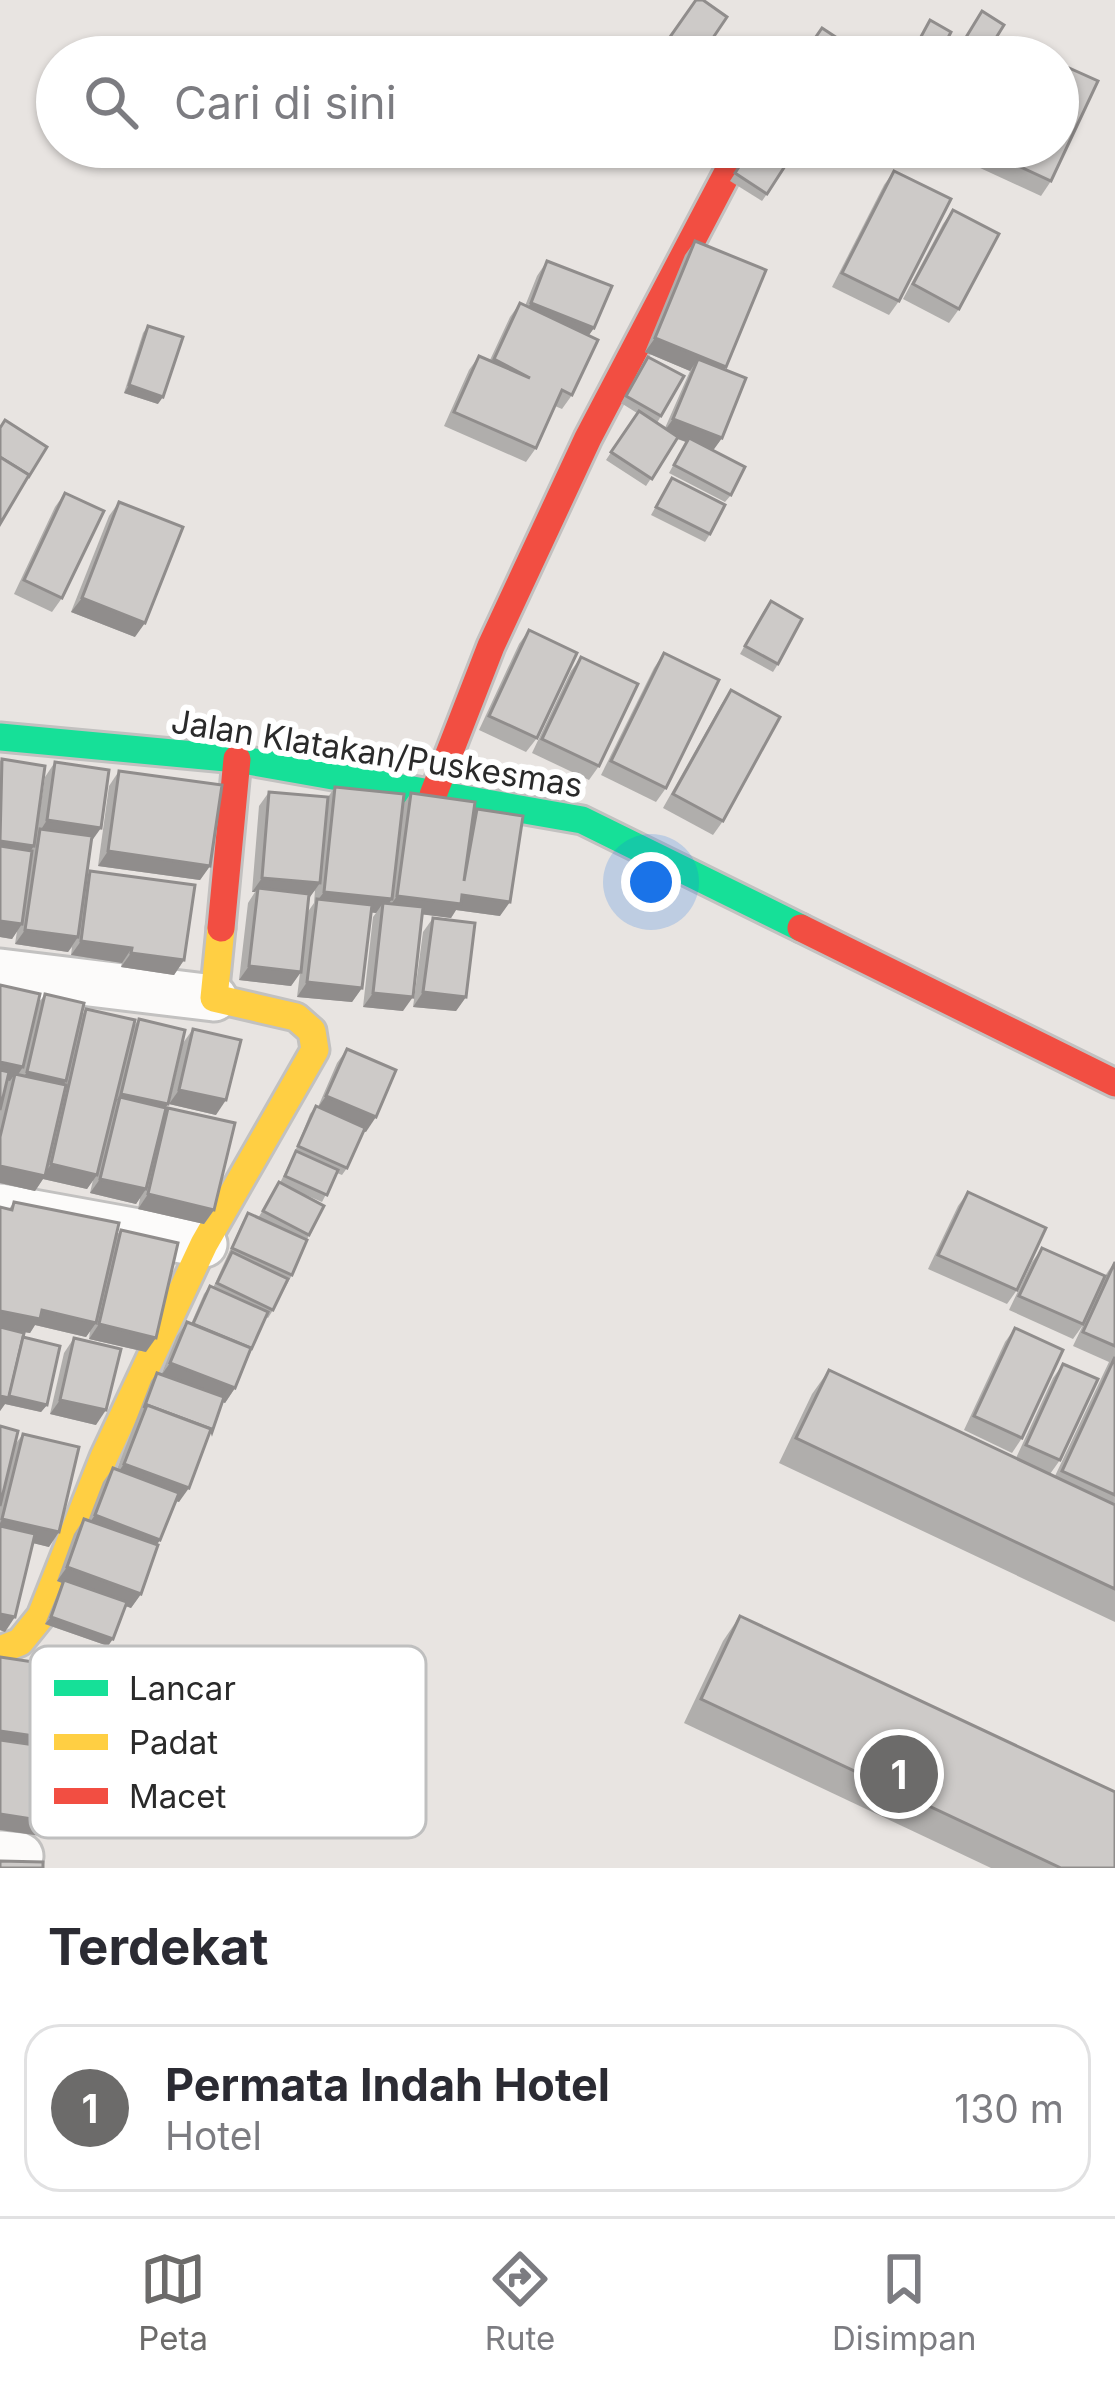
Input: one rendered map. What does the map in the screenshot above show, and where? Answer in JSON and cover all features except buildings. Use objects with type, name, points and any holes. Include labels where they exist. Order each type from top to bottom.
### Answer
[{"type":"street","points":[[433,795],[490,646],[578,458],[730,168]]},
{"type":"street","name":"Jalan Klatakan/Puskesmas","points":[[0,737],[237,759],[582,820],[1115,1083]]},
{"type":"street","points":[[214,998],[237,759]]},
{"type":"street","points":[[0,972],[214,998],[296,1017],[312,1031],[315,1050],[83,1452],[40,1616],[20,1642],[0,1650]]},
{"type":"street","points":[[0,1207],[204,1244]]},
{"type":"traffic: fast","points":[[0,737],[237,759],[582,820],[801,928]]},
{"type":"traffic: slow","points":[[0,1650],[20,1642],[41,1616],[104,1457],[204,1244],[315,1050],[312,1031],[296,1017],[214,998],[221,928]]},
{"type":"traffic: jam","points":[[433,795],[491,646],[588,438],[730,168]]},
{"type":"traffic: jam","points":[[221,928],[237,759]]},
{"type":"traffic: jam","points":[[801,928],[1115,1083]]},
{"type":"place","name":"Permata Indah Hotel","points":[[899,1774]]}]
